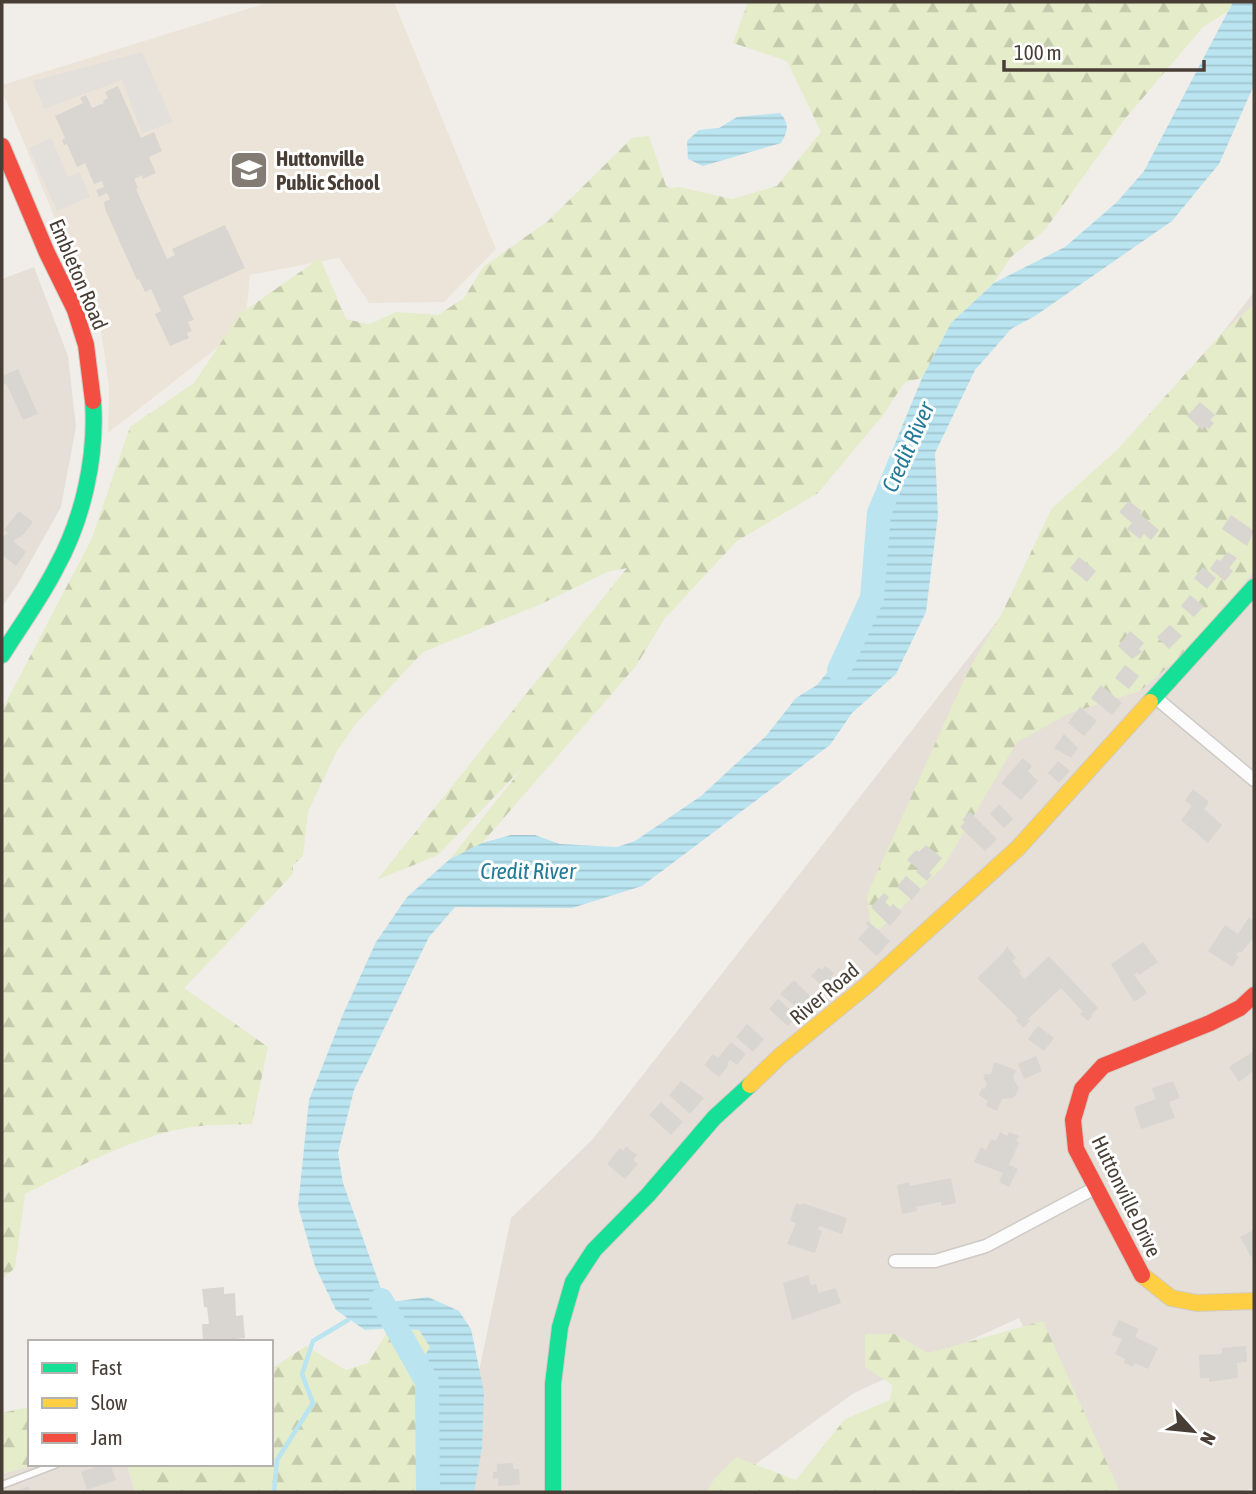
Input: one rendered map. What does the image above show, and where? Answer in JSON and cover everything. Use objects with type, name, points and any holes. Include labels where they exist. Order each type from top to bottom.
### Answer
[{"type":"street","name":"Embleton Road","points":[[2,146],[77,314],[88,356],[94,434],[77,519],[62,557],[2,654]]},
{"type":"street","name":"River Road","points":[[553,1492],[553,1384],[560,1327],[573,1282],[594,1250],[648,1195],[714,1118],[779,1058],[867,985],[1018,848],[1254,587]]},
{"type":"street","points":[[1156,698],[1254,780]]},
{"type":"street","name":"Huttonville Drive","points":[[1254,995],[1240,1008],[1210,1023],[1103,1066],[1082,1089],[1073,1120],[1076,1149],[1139,1272],[1171,1298],[1197,1303],[1254,1301]]},
{"type":"street","points":[[895,1261],[935,1262],[986,1246],[1095,1188]]},
{"type":"lane","points":[[2,1485],[52,1466]]},
{"type":"shaded area","name":"Huttonville Public School","points":[[270,2],[394,2],[496,249],[444,302],[369,303],[339,258],[250,275],[245,326],[108,433],[109,387],[101,330],[2,85]]},
{"type":"shaded area","points":[[142,52],[173,122],[142,133],[122,80],[44,109],[33,81]]},
{"type":"shaded area","points":[[51,138],[68,177],[79,172],[90,197],[57,211],[29,148]]},
{"type":"shaded area","points":[[34,267],[68,356],[76,427],[61,507],[2,607],[2,279]]},
{"type":"shaded area","points":[[1254,292],[1254,1488],[1241,1492],[1096,1492],[1019,1318],[854,1393],[717,1492],[469,1492],[468,1424],[511,1218],[592,1140]]},
{"type":"shaded area","points":[[30,1466],[128,1466],[135,1492],[2,1492],[2,1474]]},
{"type":"green space","points":[[748,2],[1233,2],[1227,12],[1203,27],[1124,120],[1045,230],[1011,257],[994,283],[951,323],[922,378],[906,382],[902,386],[883,415],[818,493],[737,541],[665,618],[636,666],[482,843],[450,859],[524,766],[438,855],[377,880],[627,568],[607,572],[541,604],[423,652],[354,726],[335,754],[308,812],[303,856],[293,865],[293,874],[184,988],[268,1047],[252,1124],[198,1126],[141,1140],[101,1156],[25,1194],[15,1268],[2,1279],[2,710],[92,538],[130,427],[194,383],[240,314],[320,258],[346,319],[367,324],[396,312],[438,315],[464,298],[483,267],[548,221],[632,138],[649,136],[666,186],[670,188],[679,187],[732,199],[777,186],[821,132],[787,61],[733,43]]},
{"type":"green space","points":[[1254,304],[1254,571],[1191,647],[1140,691],[1070,713],[1017,742],[944,866],[880,929],[871,929],[867,895],[967,673],[1002,613],[1052,508],[1118,449],[1222,333]]},
{"type":"green space","points":[[1043,1321],[1120,1492],[707,1492],[714,1479],[736,1457],[796,1480],[845,1419],[890,1400],[892,1385],[865,1367],[865,1334],[895,1334],[928,1353]]},
{"type":"green space","points":[[390,1328],[419,1330],[430,1347],[424,1358],[428,1397],[420,1469],[427,1492],[135,1492],[128,1466],[273,1466],[273,1368],[306,1346],[346,1370],[368,1363]]},
{"type":"green space","points":[[28,1408],[30,1466],[2,1474],[2,1413]]},
{"type":"water","name":"Credit River","points":[[1233,2],[1254,2],[1254,85],[1219,164],[1172,221],[1035,316],[1011,329],[975,370],[935,453],[938,515],[926,612],[896,674],[852,713],[830,745],[642,886],[572,908],[455,907],[429,937],[354,1090],[338,1153],[343,1183],[383,1294],[392,1302],[428,1297],[459,1311],[471,1329],[484,1392],[482,1448],[474,1492],[427,1492],[420,1469],[428,1397],[424,1357],[430,1347],[419,1330],[365,1330],[336,1310],[315,1266],[298,1206],[309,1100],[344,1012],[376,942],[407,897],[450,859],[482,843],[511,835],[535,835],[560,844],[617,847],[635,841],[701,796],[766,736],[796,698],[817,685],[868,621],[888,531],[894,446],[922,378],[951,323],[994,283],[1065,247],[1117,202],[1144,171]]},
{"type":"water","points":[[780,113],[787,128],[781,143],[703,166],[688,159],[687,141],[699,130],[719,128],[737,117]]},
{"type":"building","points":[[118,86],[141,138],[154,132],[162,151],[149,157],[156,173],[143,179],[142,175],[134,179],[167,259],[175,255],[172,249],[225,225],[245,268],[183,296],[194,320],[188,322],[192,331],[187,333],[189,338],[170,346],[155,314],[161,311],[151,289],[145,292],[139,279],[137,280],[105,209],[104,202],[110,199],[107,193],[99,197],[96,190],[104,187],[102,181],[94,184],[85,163],[77,167],[67,144],[64,145],[62,140],[65,138],[55,116],[83,103],[80,98],[86,95],[92,108],[104,103],[108,98],[105,92]]},
{"type":"building","points":[[18,369],[38,414],[23,420],[6,383],[2,385],[2,376]]},
{"type":"building","points":[[1200,402],[1215,415],[1210,420],[1214,423],[1209,429],[1205,426],[1202,430],[1187,416]]},
{"type":"building","points":[[1129,501],[1159,530],[1151,540],[1144,534],[1140,539],[1127,529],[1132,523],[1119,512]]},
{"type":"building","points":[[19,511],[33,522],[23,535],[13,541],[26,552],[16,566],[2,555],[2,537],[8,533],[4,530]]},
{"type":"building","points":[[1231,515],[1254,531],[1247,546],[1222,529]]},
{"type":"building","points":[[1228,552],[1237,558],[1229,568],[1233,571],[1225,581],[1210,569],[1217,559],[1220,561]]},
{"type":"building","points":[[1079,557],[1096,571],[1087,582],[1070,568]]},
{"type":"building","points":[[1203,567],[1216,578],[1207,589],[1194,578]]},
{"type":"building","points":[[1190,595],[1204,606],[1194,617],[1181,606]]},
{"type":"building","points":[[1170,625],[1182,636],[1169,649],[1157,637]]},
{"type":"building","points":[[1130,631],[1144,643],[1139,649],[1142,652],[1132,659],[1118,646]]},
{"type":"building","points":[[1125,665],[1139,676],[1129,689],[1115,678]]},
{"type":"building","points":[[1101,685],[1122,703],[1112,715],[1091,698]]},
{"type":"building","points":[[1080,707],[1097,721],[1084,736],[1068,723]]},
{"type":"building","points":[[1064,734],[1078,748],[1071,758],[1054,748]]},
{"type":"building","points":[[1023,758],[1032,766],[1028,771],[1038,781],[1021,800],[1001,783]]},
{"type":"building","points":[[1058,761],[1070,771],[1059,783],[1048,773]]},
{"type":"building","points":[[1193,789],[1209,802],[1204,809],[1222,825],[1208,843],[1181,820],[1192,806],[1185,800]]},
{"type":"building","points":[[999,804],[1013,819],[1004,828],[990,814]]},
{"type":"building","points":[[970,812],[997,839],[985,851],[960,827],[965,822],[962,820]]},
{"type":"building","points":[[926,845],[942,858],[929,873],[932,875],[927,881],[907,860],[916,850],[919,852]]},
{"type":"building","points":[[906,876],[921,889],[912,900],[897,887]]},
{"type":"building","points":[[884,893],[889,897],[885,902],[890,907],[893,904],[902,912],[890,926],[871,907]]},
{"type":"building","points":[[1249,917],[1254,921],[1254,937],[1241,953],[1239,951],[1236,955],[1239,957],[1232,967],[1208,951],[1225,925],[1238,934]]},
{"type":"building","points":[[868,921],[890,941],[877,956],[858,939],[869,927],[866,924]]},
{"type":"building","points":[[1143,942],[1158,962],[1139,975],[1138,972],[1134,975],[1147,993],[1134,1002],[1111,964]]},
{"type":"building","points":[[1007,946],[1016,958],[1012,961],[1025,979],[1049,956],[1098,1008],[1092,1017],[1088,1021],[1080,1014],[1083,1012],[1061,988],[1028,1019],[1030,1021],[1023,1028],[1016,1020],[1018,1018],[977,978]]},
{"type":"building","points":[[825,966],[834,973],[831,977],[834,980],[826,989],[811,976],[819,967],[822,970]]},
{"type":"building","points":[[794,980],[814,1000],[812,1003],[816,1007],[808,1017],[780,994]]},
{"type":"building","points":[[778,999],[797,1016],[788,1026],[769,1009]]},
{"type":"building","points":[[747,1024],[764,1039],[753,1052],[736,1037]]},
{"type":"building","points":[[1038,1026],[1054,1038],[1044,1051],[1028,1039]]},
{"type":"building","points":[[731,1042],[746,1054],[737,1065],[730,1060],[719,1077],[704,1065],[713,1054],[718,1058]]},
{"type":"building","points":[[1254,1051],[1254,1071],[1239,1082],[1229,1067]]},
{"type":"building","points":[[1036,1056],[1042,1071],[1024,1079],[1018,1064]]},
{"type":"building","points":[[994,1062],[1016,1070],[1013,1078],[1019,1088],[1014,1098],[1002,1099],[997,1111],[986,1106],[988,1101],[979,1095],[987,1084],[983,1077],[985,1074],[991,1074]]},
{"type":"building","points":[[681,1081],[704,1098],[690,1114],[669,1095]]},
{"type":"building","points":[[1173,1081],[1180,1098],[1169,1102],[1175,1118],[1141,1129],[1134,1107],[1156,1099],[1152,1088]]},
{"type":"building","points":[[661,1102],[683,1122],[671,1135],[649,1115]]},
{"type":"building","points":[[1000,1132],[1007,1136],[1009,1132],[1019,1136],[1016,1141],[1019,1143],[1009,1165],[1018,1169],[1009,1187],[999,1182],[1003,1173],[974,1162],[981,1147],[986,1150],[991,1139],[996,1141]]},
{"type":"building","points":[[626,1146],[637,1155],[633,1160],[638,1164],[625,1179],[607,1164],[620,1148],[623,1151]]},
{"type":"building","points":[[951,1178],[956,1203],[941,1206],[941,1202],[916,1207],[917,1211],[902,1214],[897,1185],[909,1182],[910,1186]]},
{"type":"building","points":[[796,1203],[847,1218],[842,1234],[820,1226],[818,1230],[822,1231],[815,1253],[787,1244],[796,1223],[790,1221]]},
{"type":"building","points":[[1254,1230],[1254,1256],[1251,1257],[1240,1237]]},
{"type":"building","points":[[808,1275],[811,1285],[816,1284],[819,1293],[836,1288],[841,1303],[792,1320],[783,1283]]},
{"type":"building","points":[[224,1287],[224,1294],[235,1293],[236,1316],[243,1315],[245,1338],[203,1340],[202,1324],[209,1324],[202,1289]]},
{"type":"building","points":[[1119,1320],[1139,1329],[1135,1337],[1158,1348],[1148,1369],[1135,1363],[1133,1367],[1124,1363],[1125,1359],[1115,1354],[1122,1339],[1112,1335]]},
{"type":"building","points":[[1246,1346],[1247,1362],[1237,1363],[1238,1378],[1209,1382],[1209,1378],[1200,1378],[1199,1355],[1222,1354],[1222,1348]]},
{"type":"building","points":[[513,1463],[514,1469],[519,1469],[520,1485],[498,1486],[498,1478],[493,1479],[497,1464]]},
{"type":"building","points":[[98,1466],[111,1466],[116,1480],[87,1490],[81,1472]]},
{"type":"building","points":[[28,1486],[31,1492],[13,1492]]},
{"type":"waterway","name":"Credit River","points":[[839,670],[872,598],[879,513],[904,453]]},
{"type":"waterway","name":"Credit River","points":[[381,1300],[427,1382],[428,1492]]},
{"type":"waterway","points":[[274,1492],[277,1460],[313,1403],[302,1374],[313,1341],[348,1320]]},
{"type":"traffic: fast","points":[[2,655],[50,579],[74,529],[90,466],[93,401]]},
{"type":"traffic: fast","points":[[1150,702],[1254,587]]},
{"type":"traffic: fast","points":[[553,1492],[553,1384],[560,1327],[573,1282],[594,1250],[648,1195],[714,1118],[750,1085]]},
{"type":"traffic: slow","points":[[750,1085],[779,1057],[867,985],[1018,848],[1150,702]]},
{"type":"traffic: slow","points":[[1142,1275],[1171,1298],[1197,1303],[1254,1301]]},
{"type":"traffic: jam","points":[[2,146],[47,253],[75,310],[86,345],[93,401]]},
{"type":"traffic: jam","points":[[1142,1275],[1076,1149],[1073,1120],[1082,1089],[1103,1066],[1210,1023],[1240,1008],[1254,995]]},
{"type":"place","name":"Huttonville Public School","points":[[249,170]]}]
